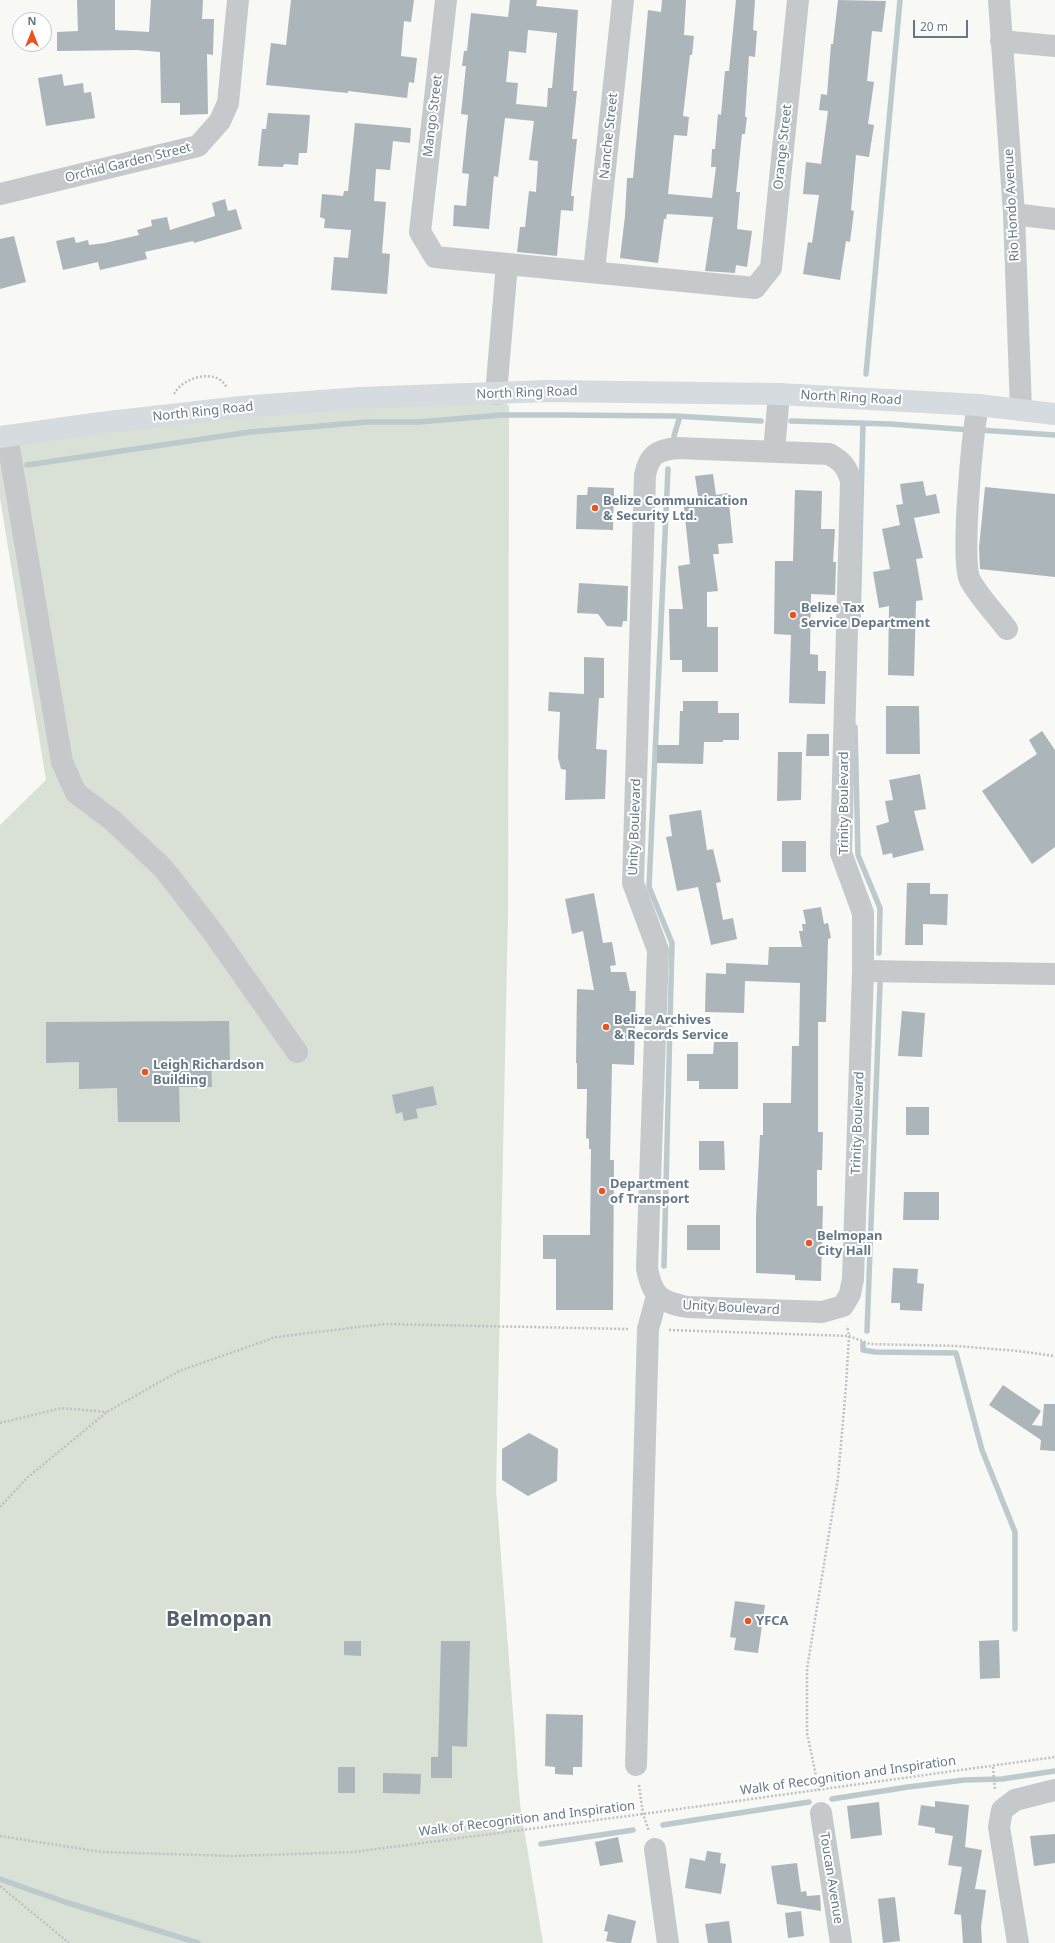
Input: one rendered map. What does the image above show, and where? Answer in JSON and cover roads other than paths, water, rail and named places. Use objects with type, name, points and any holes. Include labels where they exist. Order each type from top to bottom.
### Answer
[{"type":"main road","name":"North Ring Road","points":[[3,437],[100,422],[249,406],[360,398],[579,391],[778,394],[978,405],[1055,414]]},
{"type":"street","name":"Orchid Garden Street","points":[[0,194],[198,146],[220,121],[228,103],[238,0]]},
{"type":"street","name":"Mango Street","points":[[446,0],[420,232],[435,257],[507,264]]},
{"type":"street","name":"Nanche Street","points":[[594,271],[623,0]]},
{"type":"street","name":"Orange Street","points":[[594,271],[755,288],[771,268],[798,0]]},
{"type":"street","name":"Rio Hondo Avenue","points":[[999,0],[1014,214],[1021,410]]},
{"type":"street","points":[[1001,40],[1055,46]]},
{"type":"street","points":[[1014,214],[1055,219]]},
{"type":"street","points":[[496,394],[507,264],[594,271]]},
{"type":"street","points":[[774,451],[778,394]]},
{"type":"street","points":[[978,405],[974,430],[966,558],[969,579],[1007,629]]},
{"type":"street","points":[[3,437],[62,762],[76,793],[112,820],[163,868],[212,931],[297,1052]]},
{"type":"street","name":"Unity Boulevard","points":[[774,451],[677,448],[665,449],[654,455],[647,464],[645,475],[633,883],[658,950],[647,1268],[649,1282],[657,1296],[669,1304],[687,1307],[822,1312],[843,1306]]},
{"type":"street","name":"Trinity Boulevard","points":[[774,451],[829,454],[840,460],[848,470],[851,481],[841,853],[863,913],[863,971],[853,1280],[850,1294],[843,1306]]},
{"type":"street","points":[[863,971],[1055,974]]},
{"type":"street","points":[[636,1765],[648,1329],[657,1296]]},
{"type":"street","points":[[1018,1943],[999,1827],[1002,1810],[1015,1800],[1055,1790]]},
{"type":"street","name":"Toucan Avenue","points":[[821,1813],[840,1943]]},
{"type":"street","points":[[655,1849],[668,1943]]},
{"type":"waterway","points":[[866,374],[900,0]]},
{"type":"waterway","points":[[27,465],[250,432],[367,422],[419,422],[501,415],[675,416],[761,421]]},
{"type":"waterway","points":[[674,436],[680,416]]},
{"type":"waterway","points":[[791,421],[890,424],[971,430]]},
{"type":"waterway","points":[[858,621],[863,423]]},
{"type":"waterway","points":[[979,430],[1055,435]]},
{"type":"waterway","points":[[664,1266],[672,943],[649,887],[668,469]]},
{"type":"waterway","points":[[855,727],[858,855],[880,908],[879,953]]},
{"type":"waterway","points":[[867,1331],[880,984]]},
{"type":"waterway","points":[[863,1344],[863,1350],[875,1352],[956,1353],[982,1450],[1015,1532],[1015,1629]]},
{"type":"waterway","points":[[832,1799],[908,1787],[964,1780],[1002,1779],[1055,1771]]},
{"type":"waterway","points":[[663,1825],[809,1802]]},
{"type":"waterway","points":[[541,1844],[633,1830]]},
{"type":"waterway","points":[[0,1879],[65,1902],[198,1943]]},
{"type":"place","name":"Belize Communication & Security Ltd.","points":[[595,508]]},
{"type":"place","name":"Belize Tax Service Department","points":[[793,615]]},
{"type":"place","name":"Belize Archives & Records Service","points":[[606,1027]]},
{"type":"place","name":"Leigh Richardson Building","points":[[145,1072]]},
{"type":"place","name":"Department of Transport","points":[[602,1191]]},
{"type":"place","name":"Belmopan City Hall","points":[[809,1243]]},
{"type":"place","name":"YFCA","points":[[748,1621]]},
{"type":"district","name":"Belmopan","points":[[219,1620]]}]
